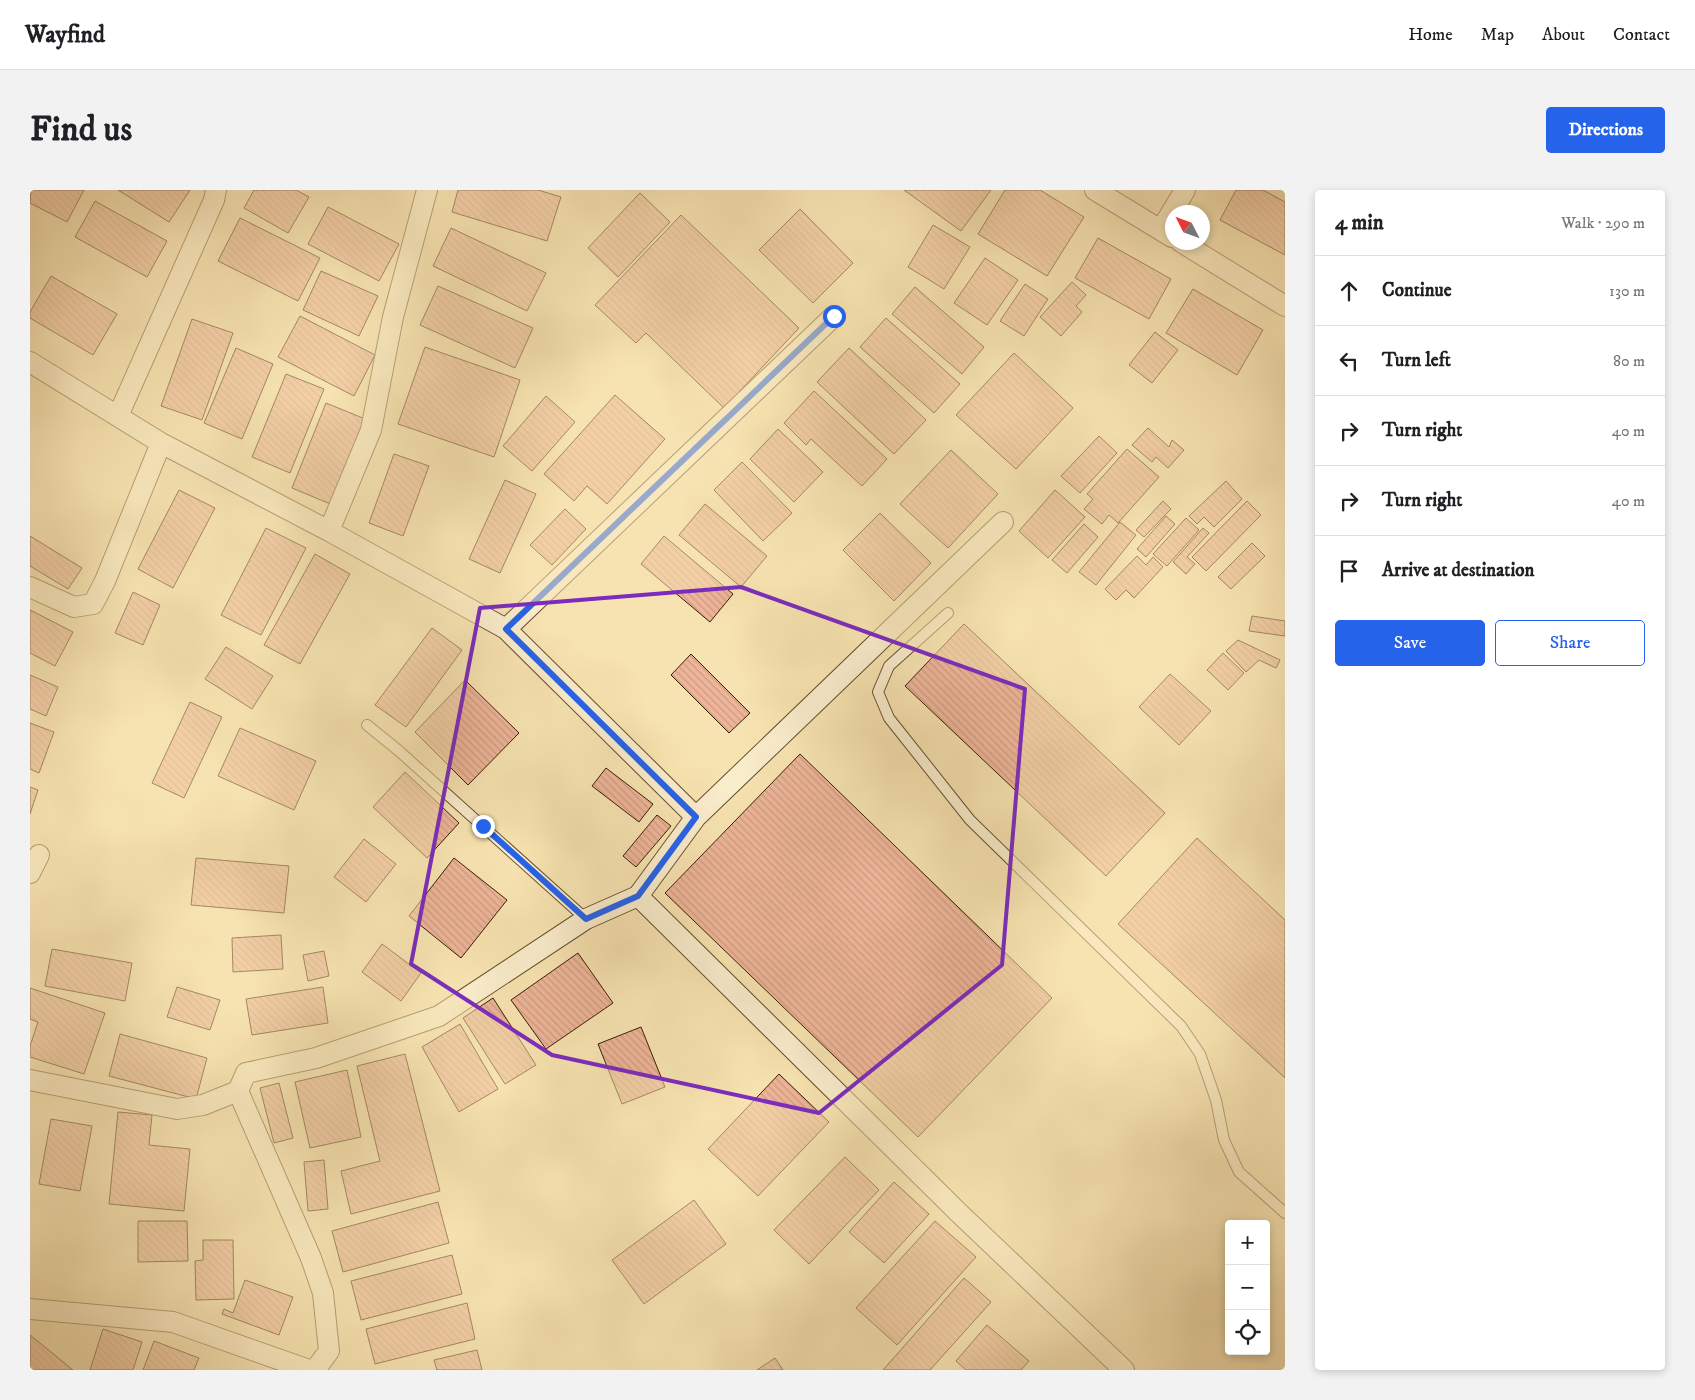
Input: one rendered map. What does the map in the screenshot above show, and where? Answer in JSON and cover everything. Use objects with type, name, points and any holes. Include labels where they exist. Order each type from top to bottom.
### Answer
[{"type":"street","points":[[118,416],[214,200],[216,190]]},
{"type":"street","points":[[329,531],[371,430],[393,317],[427,190]]},
{"type":"street","points":[[1095,190],[1165,233]]},
{"type":"street","points":[[1179,205],[1185,190]]},
{"type":"street","points":[[1194,250],[1285,306]]},
{"type":"street","points":[[506,629],[834,316]]},
{"type":"street","points":[[30,362],[161,442],[329,531],[506,629],[696,817]]},
{"type":"street","points":[[30,587],[74,607],[93,604],[105,581],[161,442]]},
{"type":"street","points":[[30,1080],[178,1109],[203,1105],[238,1091],[246,1073],[316,1058],[439,1016],[586,919],[638,896],[696,817],[1003,522]]},
{"type":"street","points":[[30,873],[39,855]]},
{"type":"street","points":[[638,896],[960,1214],[1124,1370]]},
{"type":"street","points":[[238,1091],[311,1258],[323,1293],[329,1351],[315,1370]]},
{"type":"street","points":[[30,1309],[173,1322],[309,1370]]},
{"type":"lane","points":[[948,613],[889,666],[878,692],[889,718],[970,820],[1181,1026],[1200,1054],[1216,1100],[1224,1140],[1239,1172],[1285,1213]]},
{"type":"lane","points":[[367,725],[399,751],[586,919]]},
{"type":"highlighted area","points":[[741,587],[1025,689],[1002,965],[819,1113],[552,1055],[411,964],[480,608]]},
{"type":"building","points":[[31,190],[84,190],[67,222],[30,203]]},
{"type":"building","points":[[118,190],[190,190],[169,222]]},
{"type":"building","points":[[254,190],[296,190],[309,197],[288,233],[244,208]]},
{"type":"building","points":[[458,190],[538,190],[561,197],[547,241],[452,212]]},
{"type":"building","points":[[904,190],[991,190],[961,231]]},
{"type":"building","points":[[1005,190],[1040,190],[1084,217],[1047,276],[978,234]]},
{"type":"building","points":[[1236,190],[1263,190],[1285,202],[1285,255],[1220,220]]},
{"type":"building","points":[[640,193],[670,222],[618,277],[588,248]]},
{"type":"building","points":[[95,201],[167,241],[147,277],[75,237]]},
{"type":"building","points":[[328,207],[399,244],[379,281],[308,244]]},
{"type":"building","points":[[800,209],[853,263],[813,303],[759,250]]},
{"type":"building","points":[[681,215],[799,328],[724,408],[646,333],[636,343],[595,305]]},
{"type":"building","points":[[240,218],[320,258],[298,301],[218,261]]},
{"type":"building","points":[[933,225],[970,247],[944,289],[908,267]]},
{"type":"building","points":[[451,228],[546,273],[527,311],[433,266]]},
{"type":"building","points":[[1098,238],[1171,279],[1149,319],[1075,278]]},
{"type":"building","points":[[985,258],[1018,280],[987,325],[954,303]]},
{"type":"building","points":[[321,271],[378,296],[359,336],[303,310]]},
{"type":"building","points":[[51,276],[117,314],[93,355],[30,318],[30,312]]},
{"type":"building","points":[[1072,282],[1086,295],[1076,306],[1082,312],[1061,336],[1040,317]]},
{"type":"building","points":[[1025,284],[1048,299],[1024,336],[1000,321]]},
{"type":"building","points":[[438,286],[533,328],[515,368],[420,325]]},
{"type":"building","points":[[915,287],[984,347],[962,374],[892,314]]},
{"type":"building","points":[[1193,289],[1263,330],[1237,375],[1166,333]]},
{"type":"building","points":[[300,316],[375,355],[354,396],[278,357]]},
{"type":"building","points":[[886,318],[960,384],[934,413],[860,347]]},
{"type":"building","points":[[192,319],[233,333],[202,420],[161,406]]},
{"type":"building","points":[[1155,332],[1178,350],[1152,383],[1129,365]]},
{"type":"building","points":[[425,347],[520,380],[494,457],[398,424]]},
{"type":"building","points":[[236,348],[273,364],[242,439],[204,423]]},
{"type":"building","points":[[849,348],[926,420],[894,454],[817,382]]},
{"type":"building","points":[[1014,353],[1073,408],[1016,469],[956,415]]},
{"type":"building","points":[[286,374],[324,389],[290,473],[252,457]]},
{"type":"building","points":[[814,391],[887,459],[862,486],[811,439],[806,445],[784,423]]},
{"type":"building","points":[[615,395],[665,439],[607,504],[587,486],[574,501],[544,474]]},
{"type":"building","points":[[546,396],[575,422],[532,471],[503,446]]},
{"type":"building","points":[[326,403],[370,421],[335,506],[292,488]]},
{"type":"building","points":[[1148,428],[1169,447],[1172,440],[1184,450],[1168,468],[1156,457],[1152,462],[1132,445]]},
{"type":"building","points":[[778,429],[823,472],[794,502],[750,459]]},
{"type":"building","points":[[1099,436],[1117,453],[1080,493],[1061,476]]},
{"type":"building","points":[[1127,449],[1159,477],[1118,523],[1109,515],[1102,524],[1084,509],[1093,499],[1087,494]]},
{"type":"building","points":[[951,450],[998,494],[948,548],[900,504]]},
{"type":"building","points":[[394,454],[429,466],[403,536],[369,523]]},
{"type":"building","points":[[742,462],[792,513],[763,541],[714,490]]},
{"type":"building","points":[[505,480],[536,494],[500,573],[469,559]]},
{"type":"building","points":[[1226,481],[1242,499],[1214,527],[1204,517],[1197,524],[1189,516]]},
{"type":"building","points":[[179,490],[215,508],[173,588],[138,569]]},
{"type":"building","points":[[1055,490],[1085,517],[1048,558],[1019,531]]},
{"type":"building","points":[[1163,501],[1171,509],[1144,537],[1136,530]]},
{"type":"building","points":[[1247,501],[1261,515],[1206,571],[1192,557]]},
{"type":"building","points":[[705,504],[767,556],[741,587],[679,535]]},
{"type":"building","points":[[565,509],[586,529],[552,565],[530,545]]},
{"type":"building","points":[[880,513],[931,563],[894,601],[843,550]]},
{"type":"building","points":[[1166,516],[1175,524],[1146,557],[1137,549]]},
{"type":"building","points":[[1186,518],[1199,530],[1167,566],[1153,554]]},
{"type":"building","points":[[1120,522],[1136,535],[1096,585],[1079,572]]},
{"type":"building","points":[[1084,524],[1098,537],[1067,573],[1052,560]]},
{"type":"building","points":[[266,528],[306,548],[261,635],[221,615]]},
{"type":"building","points":[[1203,528],[1209,533],[1187,557],[1195,564],[1186,574],[1173,562]]},
{"type":"building","points":[[30,536],[82,568],[68,589],[30,566]]},
{"type":"building","points":[[664,536],[733,594],[710,622],[641,564]]},
{"type":"building","points":[[1252,543],[1265,556],[1231,589],[1218,577]]},
{"type":"building","points":[[315,554],[350,574],[300,664],[264,645]]},
{"type":"building","points":[[1137,556],[1146,565],[1153,557],[1163,567],[1134,598],[1126,590],[1116,600],[1105,589]]},
{"type":"building","points":[[133,592],[160,605],[143,645],[115,633]]},
{"type":"building","points":[[30,610],[73,632],[55,666],[30,653]]},
{"type":"building","points":[[1252,616],[1285,621],[1285,636],[1249,631]]},
{"type":"building","points":[[964,624],[1165,813],[1106,876],[905,686]]},
{"type":"building","points":[[432,628],[462,650],[406,727],[375,705]]},
{"type":"building","points":[[1238,640],[1280,660],[1276,668],[1259,660],[1246,672],[1226,651]]},
{"type":"building","points":[[226,647],[273,676],[252,709],[205,679]]},
{"type":"building","points":[[1223,653],[1244,673],[1228,690],[1207,670]]},
{"type":"building","points":[[691,654],[750,713],[729,733],[671,675]]},
{"type":"building","points":[[1170,674],[1211,711],[1179,745],[1139,707]]},
{"type":"building","points":[[30,675],[58,687],[46,716],[30,709]]},
{"type":"building","points":[[465,680],[519,733],[468,785],[415,732]]},
{"type":"building","points":[[190,702],[222,717],[184,798],[152,783]]},
{"type":"building","points":[[30,723],[54,732],[39,773],[30,769]]},
{"type":"building","points":[[240,728],[316,761],[294,810],[218,776]]},
{"type":"building","points":[[800,754],[1052,998],[918,1137],[665,893]]},
{"type":"building","points":[[606,768],[653,804],[639,822],[592,786]]},
{"type":"building","points":[[405,772],[459,823],[427,858],[373,807]]},
{"type":"building","points":[[30,787],[38,790],[30,814]]},
{"type":"building","points":[[657,815],[671,826],[636,867],[623,856]]},
{"type":"building","points":[[1197,838],[1285,920],[1285,1078],[1118,924]]},
{"type":"building","points":[[364,839],[396,864],[366,902],[334,877]]},
{"type":"building","points":[[196,858],[289,866],[284,913],[191,905]]},
{"type":"building","points":[[454,858],[507,900],[461,958],[409,916]]},
{"type":"building","points":[[281,935],[283,969],[233,972],[232,938]]},
{"type":"building","points":[[382,944],[421,973],[401,1001],[362,972]]},
{"type":"building","points":[[52,949],[132,963],[125,1001],[45,986]]},
{"type":"building","points":[[324,951],[329,976],[308,981],[303,955]]},
{"type":"building","points":[[578,953],[613,1003],[546,1049],[511,1000]]},
{"type":"building","points":[[177,987],[220,1000],[210,1030],[167,1017]]},
{"type":"building","points":[[323,987],[328,1023],[252,1035],[246,999]]},
{"type":"building","points":[[30,988],[105,1013],[84,1074],[30,1057],[30,1046],[38,1022],[30,1019]]},
{"type":"building","points":[[493,998],[536,1065],[505,1084],[463,1018]]},
{"type":"building","points":[[460,1024],[498,1089],[459,1112],[422,1047]]},
{"type":"building","points":[[641,1027],[665,1087],[622,1104],[598,1044]]},
{"type":"building","points":[[120,1034],[207,1058],[196,1099],[109,1076]]},
{"type":"building","points":[[405,1054],[440,1191],[351,1214],[341,1171],[380,1161],[357,1066]]},
{"type":"building","points":[[347,1070],[361,1137],[310,1148],[295,1082]]},
{"type":"building","points":[[779,1074],[829,1122],[758,1196],[708,1149]]},
{"type":"building","points":[[279,1083],[293,1138],[274,1143],[260,1088]]},
{"type":"building","points":[[118,1112],[152,1115],[149,1145],[190,1149],[184,1211],[109,1204]]},
{"type":"building","points":[[51,1119],[92,1126],[80,1191],[39,1184]]},
{"type":"building","points":[[845,1157],[879,1190],[809,1264],[774,1230]]},
{"type":"building","points":[[324,1160],[328,1209],[308,1211],[304,1162]]},
{"type":"building","points":[[894,1182],[929,1214],[884,1263],[849,1232]]},
{"type":"building","points":[[694,1200],[726,1244],[644,1304],[612,1260]]},
{"type":"building","points":[[438,1202],[449,1243],[343,1272],[332,1231]]},
{"type":"building","points":[[138,1221],[187,1221],[188,1261],[138,1262]]},
{"type":"building","points":[[935,1221],[976,1257],[897,1345],[856,1308]]},
{"type":"building","points":[[203,1240],[233,1240],[234,1299],[196,1300],[195,1261],[203,1260]]},
{"type":"building","points":[[452,1255],[462,1294],[361,1320],[351,1281]]},
{"type":"building","points":[[964,1278],[991,1302],[930,1370],[883,1370]]},
{"type":"building","points":[[245,1280],[293,1297],[279,1335],[222,1314],[224,1309],[233,1313]]},
{"type":"building","points":[[467,1303],[475,1339],[375,1364],[366,1329]]},
{"type":"building","points":[[987,1325],[1029,1361],[1021,1370],[966,1370],[956,1361]]},
{"type":"building","points":[[103,1329],[142,1342],[133,1370],[90,1370]]},
{"type":"building","points":[[30,1335],[73,1370],[30,1370]]},
{"type":"building","points":[[154,1341],[199,1358],[194,1370],[143,1370]]},
{"type":"building","points":[[477,1350],[482,1370],[437,1370],[434,1360]]},
{"type":"building","points":[[775,1358],[783,1370],[757,1370]]},
{"type":"route","points":[[483,826],[586,919],[638,896],[696,817],[506,629],[834,316]]}]
